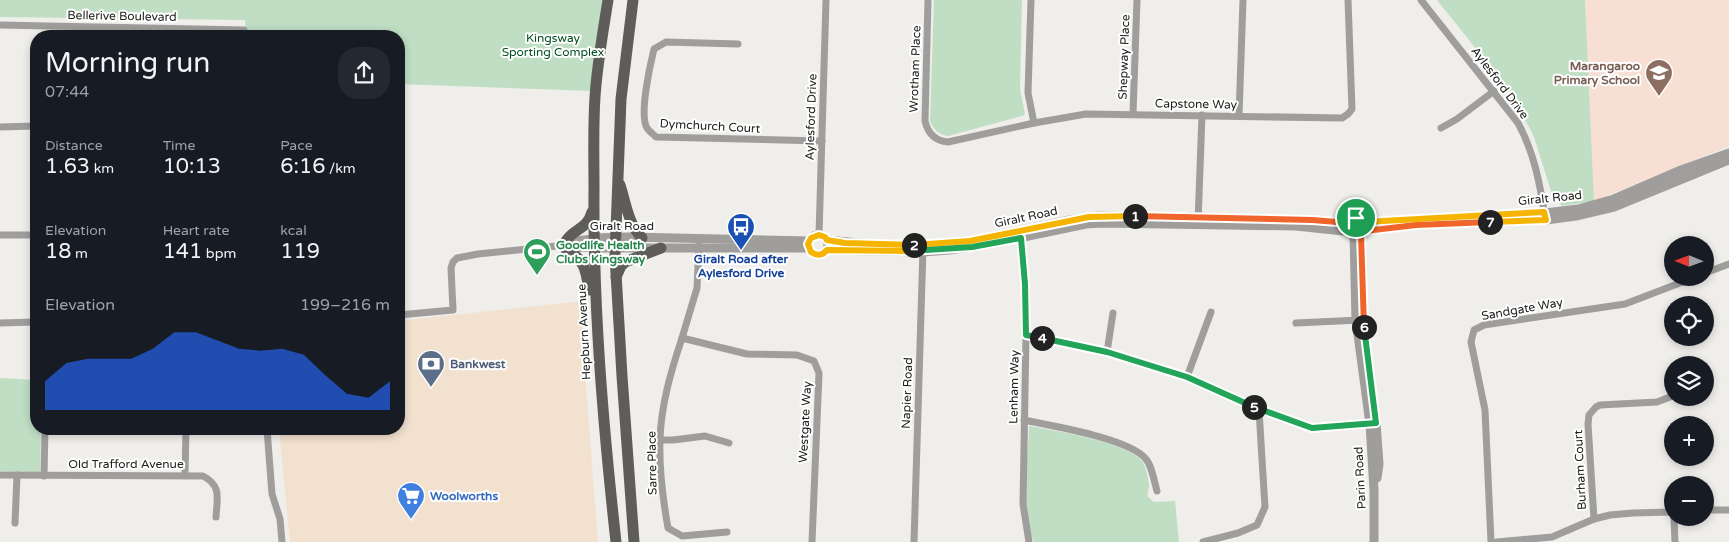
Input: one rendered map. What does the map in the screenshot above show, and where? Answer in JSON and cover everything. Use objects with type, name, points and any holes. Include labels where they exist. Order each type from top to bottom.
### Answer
[{"type":"main road","name":"Hepburn Avenue","points":[[608,0],[595,97],[594,243],[595,306],[601,394],[616,542]]},
{"type":"main road","points":[[632,0],[621,99],[615,242],[634,542]]},
{"type":"main road","points":[[617,173],[631,220],[636,232],[642,238]]},
{"type":"main road","points":[[594,207],[588,224],[569,235],[563,245],[580,260],[586,270],[595,306]]},
{"type":"main road","points":[[616,277],[625,262],[661,248]]},
{"type":"street","name":"Aylesford Drive","points":[[819,235],[826,0]]},
{"type":"street","name":"Wrotham Place","points":[[928,0],[925,121],[927,130],[933,136]]},
{"type":"street","points":[[1031,0],[1028,93],[1034,123]]},
{"type":"street","name":"Shepway Place","points":[[1133,114],[1137,0]]},
{"type":"street","points":[[1239,116],[1243,0]]},
{"type":"street","name":"Capstone Way","points":[[933,136],[940,141],[948,142],[1034,123],[1086,114],[1342,118],[1352,109],[1349,0]]},
{"type":"street","name":"Aylesford Drive","points":[[1421,0],[1518,123],[1528,142],[1539,181],[1545,216]]},
{"type":"street","name":"Bellerive Boulevard","points":[[0,25],[122,30]]},
{"type":"street","name":"Dymchurch Court","points":[[738,44],[666,42],[654,49],[648,72],[644,120],[648,129],[656,137],[822,141]]},
{"type":"street","points":[[1441,128],[1457,119],[1494,91]]},
{"type":"street","points":[[1198,220],[1202,115]]},
{"type":"street","points":[[0,127],[30,126]]},
{"type":"street","name":"Giralt Road","points":[[1545,216],[1614,199],[1681,170],[1729,153]]},
{"type":"street","name":"Giralt Road","points":[[827,250],[972,247],[1020,235],[1094,223],[1198,220],[1313,227],[1343,232],[1357,229],[1545,216],[1576,216],[1614,206],[1729,160]]},
{"type":"street","name":"Parin Road","points":[[1357,229],[1360,320],[1373,424],[1380,542]]},
{"type":"street","points":[[0,235],[30,235]]},
{"type":"street","points":[[819,235],[825,237],[828,244],[827,250],[823,254],[818,255],[811,252],[809,245],[813,236],[819,235]]},
{"type":"street","name":"Lenham Way","points":[[1020,235],[1025,284],[1026,335],[1023,504],[1029,542]]},
{"type":"street","name":"Giralt Road","points":[[405,314],[453,310],[451,268],[453,262],[458,258],[478,254],[642,238],[699,244],[809,245]]},
{"type":"street","name":"Giralt Road","points":[[827,240],[923,248]]},
{"type":"street","name":"Giralt Road","points":[[615,242],[661,248],[699,244]]},
{"type":"street","points":[[682,338],[697,288],[699,244]]},
{"type":"street","name":"Napier Road","points":[[914,542],[923,248]]},
{"type":"street","points":[[1714,269],[1729,264]]},
{"type":"street","name":"Sandgate Way","points":[[1491,542],[1485,410],[1471,342],[1474,330],[1492,323],[1625,304],[1672,286]]},
{"type":"street","points":[[1187,377],[1211,312]]},
{"type":"street","points":[[1107,352],[1113,313]]},
{"type":"street","points":[[1296,323],[1360,320]]},
{"type":"street","points":[[0,323],[30,322]]},
{"type":"street","points":[[1026,335],[1107,352],[1187,377],[1259,410],[1312,428],[1373,424]]},
{"type":"street","name":"Sarre Place","points":[[682,338],[668,385],[660,440],[668,528],[682,536],[727,532]]},
{"type":"street","name":"Westgate Way","points":[[682,338],[747,354],[797,355],[814,361],[819,373],[812,542]]},
{"type":"street","name":"Burham Court","points":[[1594,519],[1588,432],[1589,415],[1600,405],[1657,402],[1664,399]]},
{"type":"street","points":[[1203,542],[1257,525],[1265,507],[1259,410]]},
{"type":"street","points":[[1024,420],[1085,432],[1134,449],[1147,459],[1156,491]]},
{"type":"street","name":"Parin Road","points":[[1373,424],[1374,542]]},
{"type":"street","points":[[44,476],[45,435]]},
{"type":"street","points":[[185,475],[186,435]]},
{"type":"street","points":[[267,435],[272,494],[280,518],[282,542]]},
{"type":"street","points":[[660,440],[705,436],[729,443]]},
{"type":"street","name":"Old Trafford Avenue","points":[[0,474],[44,476],[203,476],[211,480],[217,488],[216,517]]},
{"type":"street","points":[[15,523],[16,475]]},
{"type":"street","points":[[1714,510],[1729,510]]},
{"type":"street","points":[[1497,542],[1552,537],[1594,519],[1610,515],[1664,512]]},
{"type":"street","points":[[1674,526],[1675,542]]},
{"type":"shaded area","name":"Marangaroo Primary School","points":[[1585,0],[1729,0],[1729,146],[1594,201]]},
{"type":"shaded area","points":[[582,301],[584,360],[598,542],[290,542],[280,435],[405,435],[405,320]]},
{"type":"green space","name":"Kingsway Sporting Complex","points":[[0,0],[606,0],[592,91],[405,84],[405,30],[246,30],[245,20],[0,17]]},
{"type":"green space","points":[[934,0],[1022,0],[1020,89],[1025,114],[948,136],[939,133],[935,129],[930,121]]},
{"type":"green space","points":[[1437,0],[1585,0],[1594,201],[1562,206],[1552,194],[1533,134],[1501,80]]},
{"type":"green space","points":[[0,378],[30,380],[30,435],[41,435],[40,472],[0,471]]},
{"type":"green space","points":[[1029,426],[1073,434],[1109,444],[1137,457],[1144,464],[1149,484],[1148,497],[1154,502],[1175,501],[1179,542],[1034,542],[1027,516],[1026,501]]},
{"type":"place","name":"Marangaroo Primary School","points":[[1659,97]]},
{"type":"place","name":"Giralt Road after Aylesford Drive","points":[[741,251]]},
{"type":"place","name":"Goodlife Health Clubs Kingsway","points":[[537,276]]},
{"type":"place","name":"Bankwest","points":[[431,388]]},
{"type":"place","name":"Woolworths","points":[[411,520]]},
{"type":"route","points":[[1544,212],[1546,220],[1416,225],[1365,231],[1361,234],[1364,334],[1376,423],[1312,428],[1259,410],[1187,377],[1107,352],[1026,335],[1025,284],[1021,238],[972,247],[923,252],[827,250],[823,254],[818,255],[811,252],[808,246],[809,241],[815,235],[821,235],[827,240],[845,243],[923,245],[970,241],[1070,220],[1099,216],[1312,220],[1337,223],[1350,223],[1356,218],[1361,218],[1365,222],[1382,222],[1406,219],[1544,212]]}]
